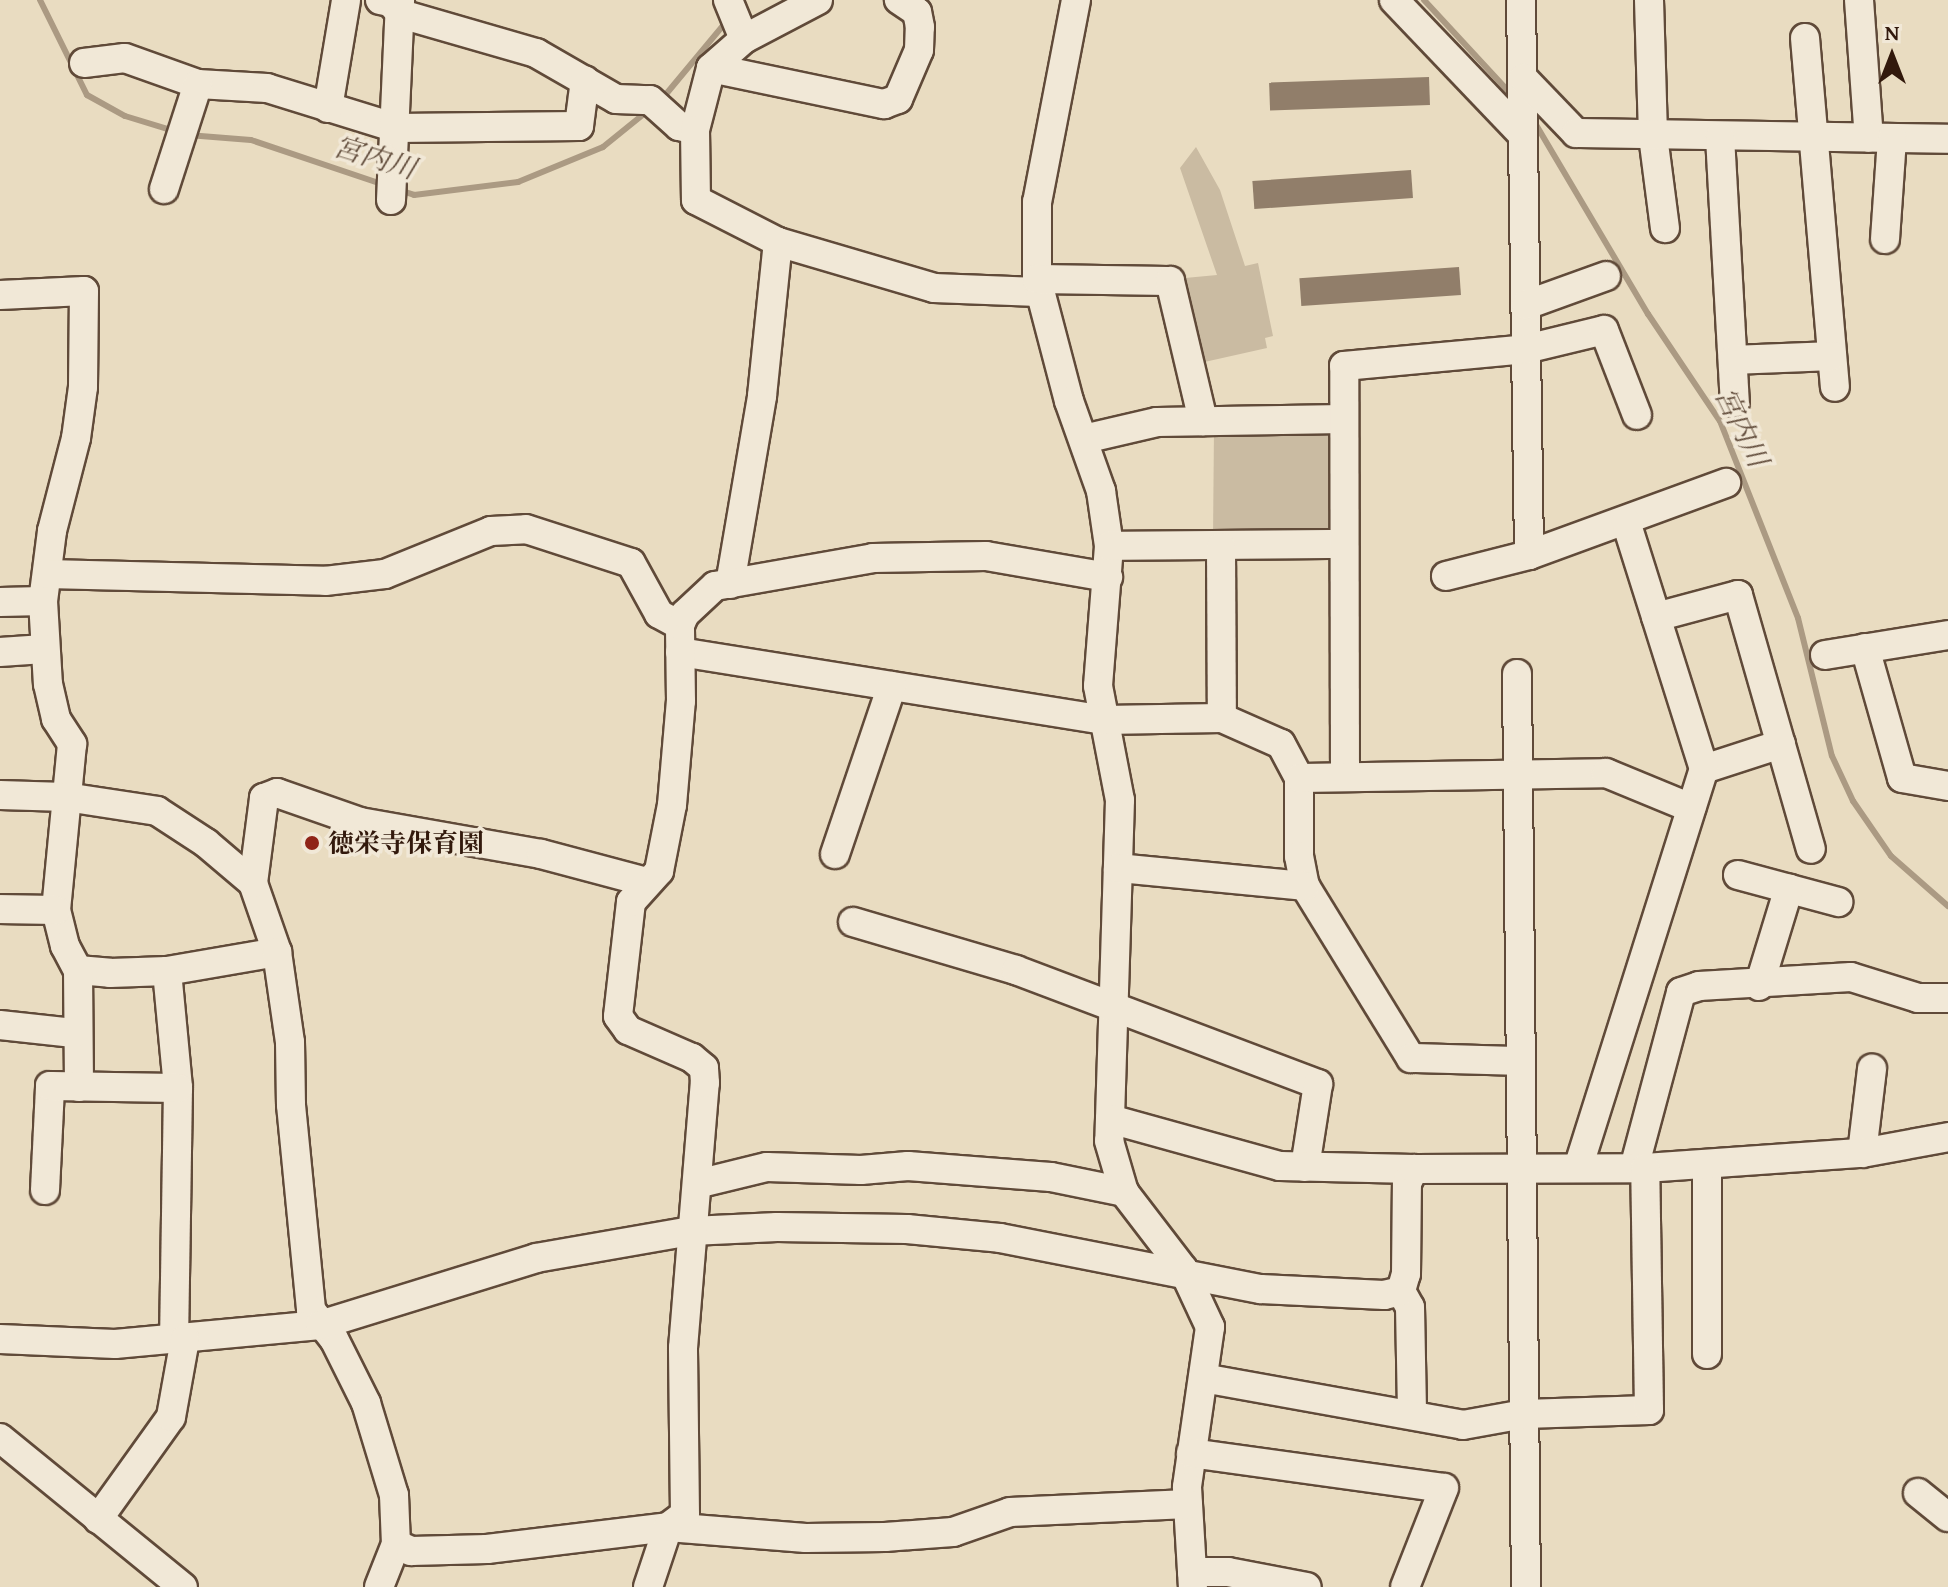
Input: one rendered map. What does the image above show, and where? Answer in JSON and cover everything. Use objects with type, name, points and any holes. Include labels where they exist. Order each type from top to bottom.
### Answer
[{"type":"street","points":[[328,108],[346,0]]},
{"type":"street","points":[[818,0],[735,14],[711,68],[695,130],[696,200],[778,242],[934,288],[1170,281],[1203,421]]},
{"type":"street","points":[[711,68],[884,104],[898,99],[919,50],[920,27],[917,12],[899,0]]},
{"type":"street","points":[[1076,0],[1037,202],[1038,285],[1101,491],[1109,546],[1098,686],[1120,800],[1109,1141],[1124,1192],[1183,1269],[1210,1327],[1191,1453],[1188,1504],[1192,1580],[1228,1572],[1307,1587]]},
{"type":"street","points":[[1394,0],[1519,131]]},
{"type":"street","points":[[1521,0],[1523,78],[1519,131],[1526,305],[1529,555]]},
{"type":"street","points":[[1649,0],[1653,136],[1665,228]]},
{"type":"street","points":[[1859,0],[1881,138],[1885,239]]},
{"type":"street","points":[[392,190],[396,128],[394,5],[536,53],[616,99],[656,106],[679,126],[695,130]]},
{"type":"street","points":[[1805,38],[1835,387]]},
{"type":"street","points":[[84,63],[125,58],[198,84],[267,88],[396,128],[579,126],[585,80]]},
{"type":"street","points":[[1523,78],[1576,133],[1948,139]]},
{"type":"street","points":[[164,189],[198,84]]},
{"type":"street","points":[[1720,137],[1735,403]]},
{"type":"street","points":[[730,584],[762,396],[778,242]]},
{"type":"street","points":[[1526,305],[1606,276]]},
{"type":"street","points":[[0,295],[84,291],[83,387],[45,587],[44,649],[56,719],[72,744],[56,910],[78,970],[74,1033],[79,1087]]},
{"type":"street","points":[[1345,777],[1344,366],[1526,349],[1604,330],[1639,417]]},
{"type":"street","points":[[1733,360],[1832,356]]},
{"type":"street","points":[[1084,439],[1157,422],[1344,419]]},
{"type":"street","points":[[1446,576],[1529,555],[1726,483]]},
{"type":"street","points":[[1578,1168],[1704,769],[1626,521]]},
{"type":"street","points":[[0,602],[45,587],[325,581],[385,574],[491,531],[526,529],[631,563],[659,614],[680,639],[892,686],[1104,720],[1222,718],[1281,744],[1299,778],[1299,856],[1305,886],[1411,1058],[1518,1061]]},
{"type":"street","points":[[1109,546],[1344,544]]},
{"type":"street","points":[[1221,547],[1222,718]]},
{"type":"street","points":[[648,1587],[668,1527],[685,1514],[683,1348],[704,1068],[628,1030],[618,1016],[631,902],[659,871],[672,805],[680,639],[706,590],[836,562],[986,556],[1108,577]]},
{"type":"street","points":[[1656,617],[1738,595],[1811,849]]},
{"type":"street","points":[[1825,655],[1948,635]]},
{"type":"street","points":[[1865,648],[1902,778],[1948,786]]},
{"type":"street","points":[[0,652],[44,649]]},
{"type":"street","points":[[1517,674],[1518,1061],[1526,1587]]},
{"type":"street","points":[[835,854],[892,686]]},
{"type":"street","points":[[1704,769],[1781,744]]},
{"type":"street","points":[[1299,778],[1606,773],[1691,808]]},
{"type":"street","points":[[379,1587],[396,1544],[394,1495],[366,1403],[334,1339],[311,1310],[291,1105],[290,1042],[277,952],[253,883],[264,798],[277,793],[360,822],[541,854],[646,882]]},
{"type":"street","points":[[0,795],[66,797],[157,811],[206,843],[253,883]]},
{"type":"street","points":[[1118,868],[1305,886]]},
{"type":"street","points":[[1738,875],[1838,902]]},
{"type":"street","points":[[1759,986],[1789,888]]},
{"type":"street","points":[[0,909],[56,910]]},
{"type":"street","points":[[853,922],[1016,970],[1318,1084],[1305,1167]]},
{"type":"street","points":[[78,970],[167,971],[277,952]]},
{"type":"street","points":[[98,1519],[171,1417],[180,1340],[178,1088],[167,971]]},
{"type":"street","points":[[1203,1378],[1463,1425],[1524,1414],[1649,1410],[1640,1168],[1681,992],[1699,986],[1759,986],[1851,977],[1918,998],[1948,998]]},
{"type":"street","points":[[0,1025],[74,1033]]},
{"type":"street","points":[[1862,1153],[1872,1069]]},
{"type":"street","points":[[45,1190],[50,1086],[178,1088]]},
{"type":"street","points":[[1110,1119],[1280,1166],[1305,1167],[1640,1168],[1862,1153],[1948,1137]]},
{"type":"street","points":[[1707,1164],[1707,1354]]},
{"type":"street","points":[[697,1184],[767,1167],[908,1166],[1051,1177],[1124,1192]]},
{"type":"street","points":[[1412,1414],[1410,1307],[1401,1291],[1406,1274],[1407,1183],[1414,1169]]},
{"type":"street","points":[[0,1339],[115,1344],[320,1325],[536,1258],[691,1231],[907,1229],[1000,1238],[1313,1295],[1401,1291]]},
{"type":"street","points":[[0,1438],[183,1587]]},
{"type":"street","points":[[1191,1453],[1444,1488],[1405,1587]]},
{"type":"street","points":[[1918,1493],[1948,1517]]},
{"type":"street","points":[[396,1544],[411,1551],[487,1549],[668,1527],[806,1538],[885,1537],[953,1532],[1010,1512],[1188,1504]]},
{"type":"shaded area","points":[[1196,147],[1220,190],[1245,266],[1258,263],[1273,336],[1265,338],[1267,348],[1200,363],[1185,278],[1217,275],[1180,168]]},
{"type":"shaded area","points":[[1214,429],[1326,429],[1338,439],[1338,524],[1326,538],[1213,538]]},
{"type":"building","points":[[1429,77],[1430,105],[1270,111],[1269,83]]},
{"type":"building","points":[[1411,170],[1413,198],[1254,209],[1252,181]]},
{"type":"building","points":[[1459,267],[1461,295],[1301,306],[1299,278]]},
{"type":"waterway","name":"宮内川","points":[[40,0],[87,95],[125,116],[174,131]]},
{"type":"waterway","name":"宮内川","points":[[1424,0],[1511,94]]},
{"type":"waterway","name":"宮内川","points":[[662,99],[726,22]]},
{"type":"waterway","name":"宮内川","points":[[399,190],[414,195],[518,182],[603,147],[650,109]]},
{"type":"waterway","name":"宮内川","points":[[1532,118],[1648,314],[1720,421],[1798,618],[1832,756],[1853,801],[1891,856],[1948,906]]},
{"type":"waterway","name":"宮内川","points":[[188,135],[251,140],[385,185]]},
{"type":"place","name":"徳栄寺保育園","points":[[312,843]]}]
